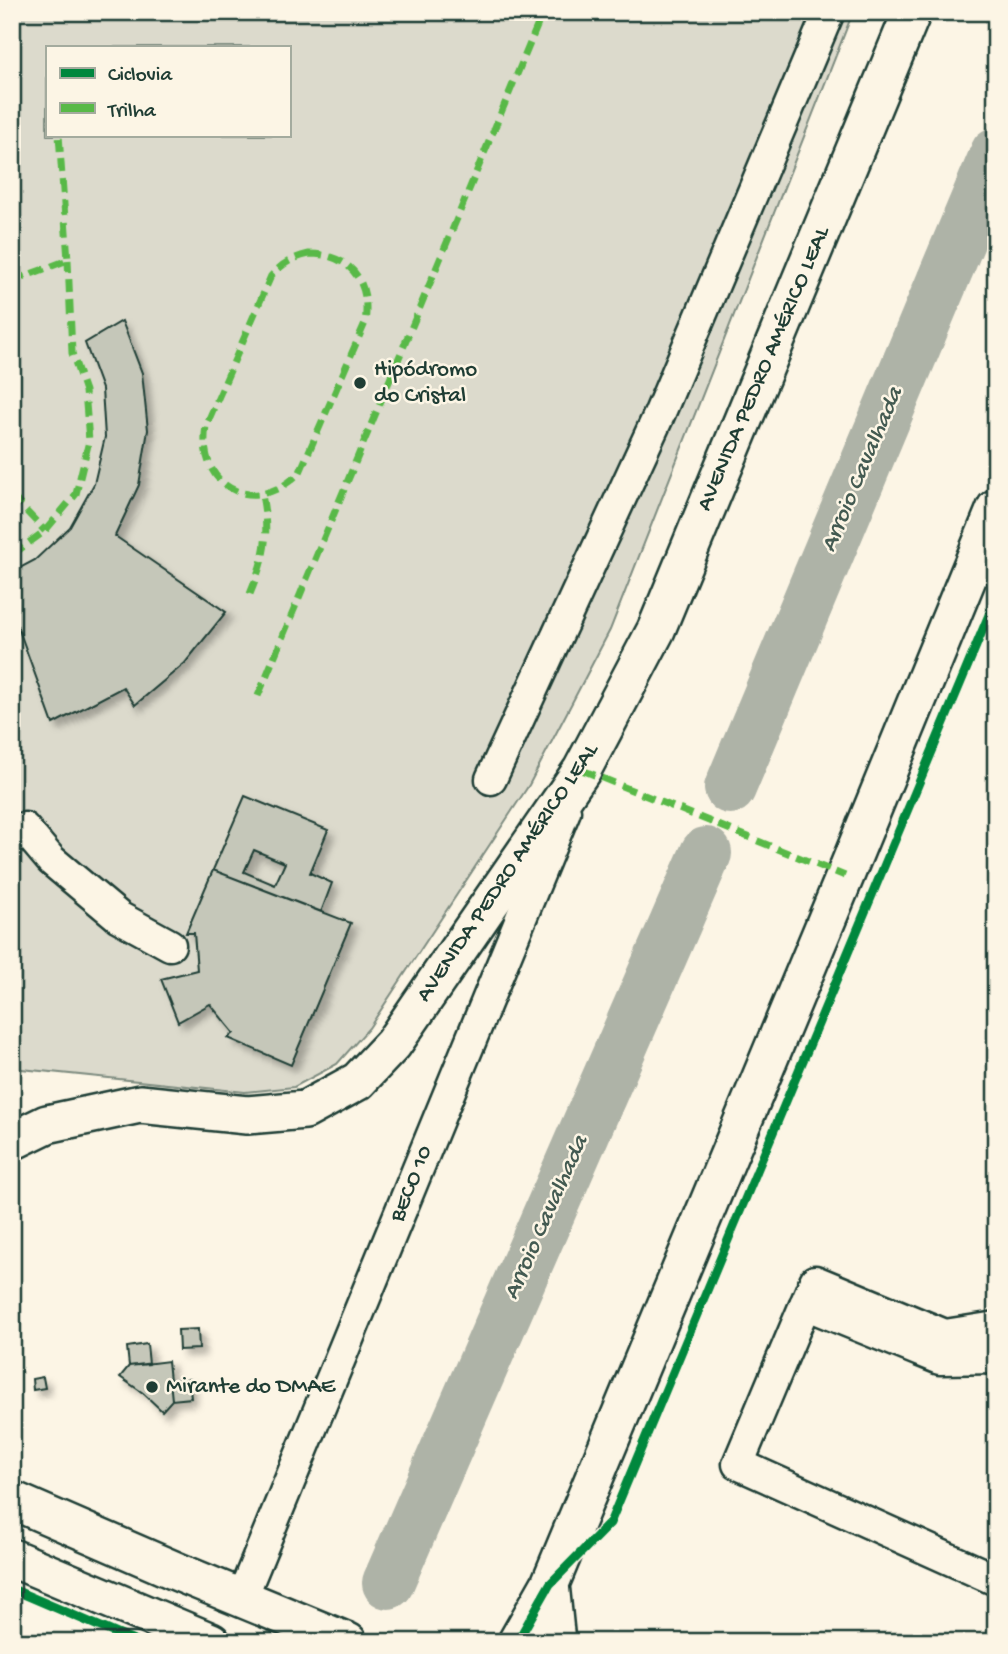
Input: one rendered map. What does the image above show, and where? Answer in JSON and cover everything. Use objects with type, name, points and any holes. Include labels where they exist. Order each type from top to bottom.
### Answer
[{"type":"main road","name":"AVENIDA PEDRO AMÉRICO LEAL","points":[[12,1141],[47,1124],[139,1104],[247,1115],[305,1110],[358,1081],[393,1044],[582,770],[656,630],[912,12]]},
{"type":"main road","points":[[516,1642],[550,1584],[996,508]]},
{"type":"main road","points":[[12,1500],[348,1642]]},
{"type":"main road","points":[[12,1558],[211,1642]]},
{"type":"main road","points":[[550,1584],[556,1642]]},
{"type":"lane","points":[[491,779],[659,415],[829,12]]},
{"type":"lane","name":"BECO 10","points":[[242,1597],[582,770]]},
{"type":"lane","points":[[24,828],[51,860],[119,917],[170,945]]},
{"type":"lane","points":[[810,1293],[945,1335],[996,1326]]},
{"type":"lane","points":[[810,1293],[940,1359],[996,1358]]},
{"type":"lane","points":[[810,1293],[738,1464],[996,1580]]},
{"type":"shaded area","name":"Hipódromo do Cristal","points":[[12,12],[853,12],[610,630],[529,785],[369,1028],[337,1064],[294,1087],[245,1092],[12,1068]]},
{"type":"building","points":[[122,321],[142,373],[148,430],[139,485],[115,536],[226,612],[185,663],[135,705],[123,687],[53,724],[15,619],[12,619],[12,572],[35,560],[70,527],[94,484],[105,437],[102,389],[85,343]]},
{"type":"building","points":[[245,796],[328,830],[310,873],[332,883],[321,912],[213,870]],"holes":[[[254,850],[285,863],[275,885],[244,872]]]},
{"type":"building","points":[[213,870],[351,923],[291,1065],[228,1038],[234,1033],[210,1004],[178,1022],[161,979],[197,970],[194,933],[186,933]]},
{"type":"building","points":[[198,1329],[199,1349],[179,1350],[178,1330]]},
{"type":"building","points":[[147,1344],[149,1364],[129,1366],[127,1347]]},
{"type":"building","name":"Mirante do DMAE","points":[[168,1361],[172,1400],[162,1411],[120,1377],[129,1366]]},
{"type":"building","points":[[43,1377],[45,1388],[33,1390],[32,1379]]},
{"type":"building","points":[[189,1379],[191,1398],[172,1400],[170,1380]]},
{"type":"waterway","name":"Arroio Cavalhada","points":[[730,788],[996,153]]},
{"type":"waterway","name":"Arroio Cavalhada","points":[[388,1583],[706,853]]},
{"type":"marked path","points":[[258,696],[543,12]]},
{"type":"marked path","points":[[12,281],[68,260],[59,136]]},
{"type":"marked path","points":[[309,254],[336,259],[355,273],[365,295],[365,323],[300,472],[283,486],[265,493],[248,494],[233,490],[220,480],[210,466],[205,448],[206,426],[271,276],[288,262],[309,254]]},
{"type":"marked path","points":[[12,555],[45,531],[76,494],[89,441],[85,391],[72,353],[68,260]]},
{"type":"marked path","points":[[250,594],[265,546],[266,522],[262,495]]},
{"type":"marked path","points":[[12,496],[45,531]]},
{"type":"marked path","points":[[582,770],[845,876]]},
{"type":"cycle path","points":[[517,1642],[550,1584],[610,1523],[996,598]]},
{"type":"cycle path","points":[[12,1589],[136,1642]]},
{"type":"place","name":"Hipódromo do Cristal","points":[[360,383]]},
{"type":"place","name":"Mirante do DMAE","points":[[152,1387]]}]
